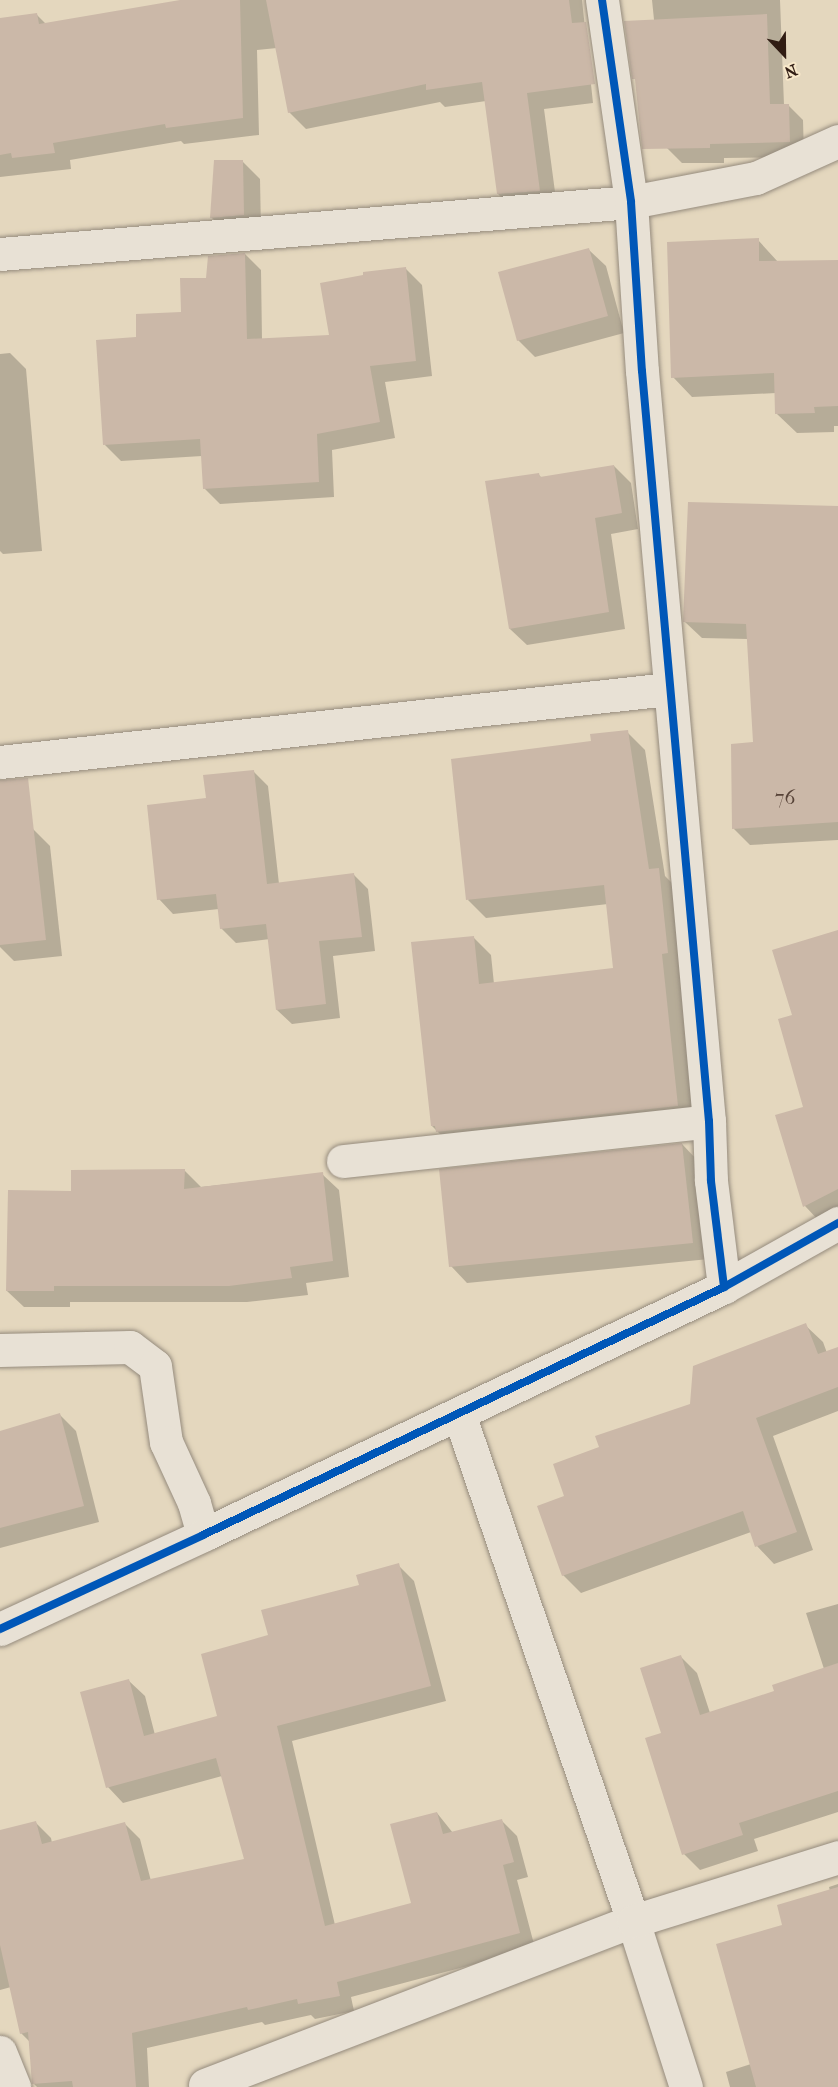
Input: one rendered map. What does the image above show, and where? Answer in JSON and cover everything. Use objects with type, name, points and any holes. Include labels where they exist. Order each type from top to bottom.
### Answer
[{"type":"street","points":[[602,0],[632,202],[642,372],[709,1121],[711,1181],[722,1251],[724,1287]]},
{"type":"street","points":[[0,254],[632,202],[756,178],[838,141]]},
{"type":"street","points":[[0,762],[669,689]]},
{"type":"street","points":[[343,1161],[709,1121]]},
{"type":"street","points":[[0,1629],[724,1287],[838,1223]]},
{"type":"street","points":[[0,1350],[130,1347],[155,1366],[166,1442],[194,1503],[203,1535]]},
{"type":"street","points":[[459,1414],[633,1921],[686,2087]]},
{"type":"street","points":[[205,2085],[633,1921],[838,1857]]},
{"type":"street","points":[[0,2052],[14,2087]]},
{"type":"building","points":[[180,0],[240,0],[243,118],[166,128],[165,124],[53,143],[55,153],[12,158],[11,153],[0,155],[0,18],[37,13],[39,24]]},
{"type":"building","points":[[266,0],[569,0],[572,23],[586,22],[595,84],[527,93],[540,191],[497,194],[482,82],[426,90],[426,84],[288,113]]},
{"type":"building","points":[[767,14],[770,104],[789,104],[790,142],[710,144],[710,148],[642,149],[635,79],[632,79],[624,21]]},
{"type":"building","points":[[214,160],[243,160],[244,215],[210,218]]},
{"type":"building","points":[[759,238],[759,261],[838,260],[838,406],[814,407],[815,413],[775,414],[774,373],[671,378],[667,242]]},
{"type":"building","points":[[589,248],[608,316],[517,341],[498,272]]},
{"type":"building","points":[[245,253],[247,339],[329,335],[320,283],[363,275],[363,272],[406,267],[416,361],[370,366],[380,422],[317,434],[319,482],[203,489],[200,439],[103,445],[96,340],[136,337],[136,314],[181,312],[180,278],[206,278],[208,256]]},
{"type":"building","points":[[614,465],[622,513],[595,518],[609,612],[509,629],[485,481],[539,473],[540,477]]},
{"type":"building","points":[[688,502],[838,506],[838,822],[732,829],[731,744],[753,742],[746,624],[683,622]]},
{"type":"building","points":[[628,730],[649,869],[659,868],[668,953],[662,954],[678,1106],[436,1132],[435,1126],[431,1126],[411,942],[474,936],[479,984],[613,968],[604,885],[466,900],[451,759],[591,741],[590,734]]},
{"type":"building","points":[[254,770],[267,884],[354,873],[362,937],[319,941],[326,1004],[276,1010],[266,924],[220,929],[216,894],[157,900],[147,805],[206,798],[203,775]]},
{"type":"building","points":[[28,778],[46,940],[0,945],[0,780]]},
{"type":"building","points":[[838,930],[838,1189],[803,1207],[775,1115],[803,1107],[778,1019],[792,1015],[772,950]]},
{"type":"building","points":[[682,1143],[693,1243],[449,1267],[439,1169]]},
{"type":"building","points":[[185,1169],[184,1189],[323,1172],[333,1261],[290,1267],[292,1278],[229,1286],[54,1286],[54,1291],[6,1291],[8,1190],[71,1191],[71,1170]]},
{"type":"building","points":[[806,1323],[818,1354],[838,1347],[838,1387],[756,1418],[797,1532],[755,1547],[743,1511],[562,1576],[537,1506],[564,1496],[553,1464],[599,1447],[595,1436],[690,1404],[693,1366]]},
{"type":"building","points":[[60,1413],[84,1506],[0,1528],[0,1431]]},
{"type":"building","points":[[399,1563],[431,1686],[277,1726],[325,1926],[411,1903],[390,1824],[437,1812],[443,1834],[502,1819],[514,1862],[503,1865],[520,1933],[337,1982],[340,1996],[298,2004],[297,1999],[248,2010],[247,2007],[132,2033],[136,2087],[73,2087],[72,2081],[32,2084],[28,2032],[20,2034],[0,1945],[0,1830],[36,1821],[42,1844],[125,1822],[141,1881],[244,1859],[216,1758],[106,1788],[80,1692],[129,1679],[144,1736],[217,1716],[201,1654],[268,1635],[261,1610],[359,1585],[356,1575]]},
{"type":"building","points":[[681,1655],[700,1715],[774,1691],[772,1685],[838,1663],[838,1791],[739,1823],[743,1835],[682,1855],[645,1738],[661,1733],[640,1668]]},
{"type":"building","points":[[838,1887],[838,2087],[756,2087],[716,1944],[782,1925],[777,1905]]},
{"type":"cycle path","points":[[602,0],[631,202],[642,371],[709,1121],[711,1181],[724,1287]]},
{"type":"cycle path","points":[[0,1629],[724,1287],[838,1223]]}]
